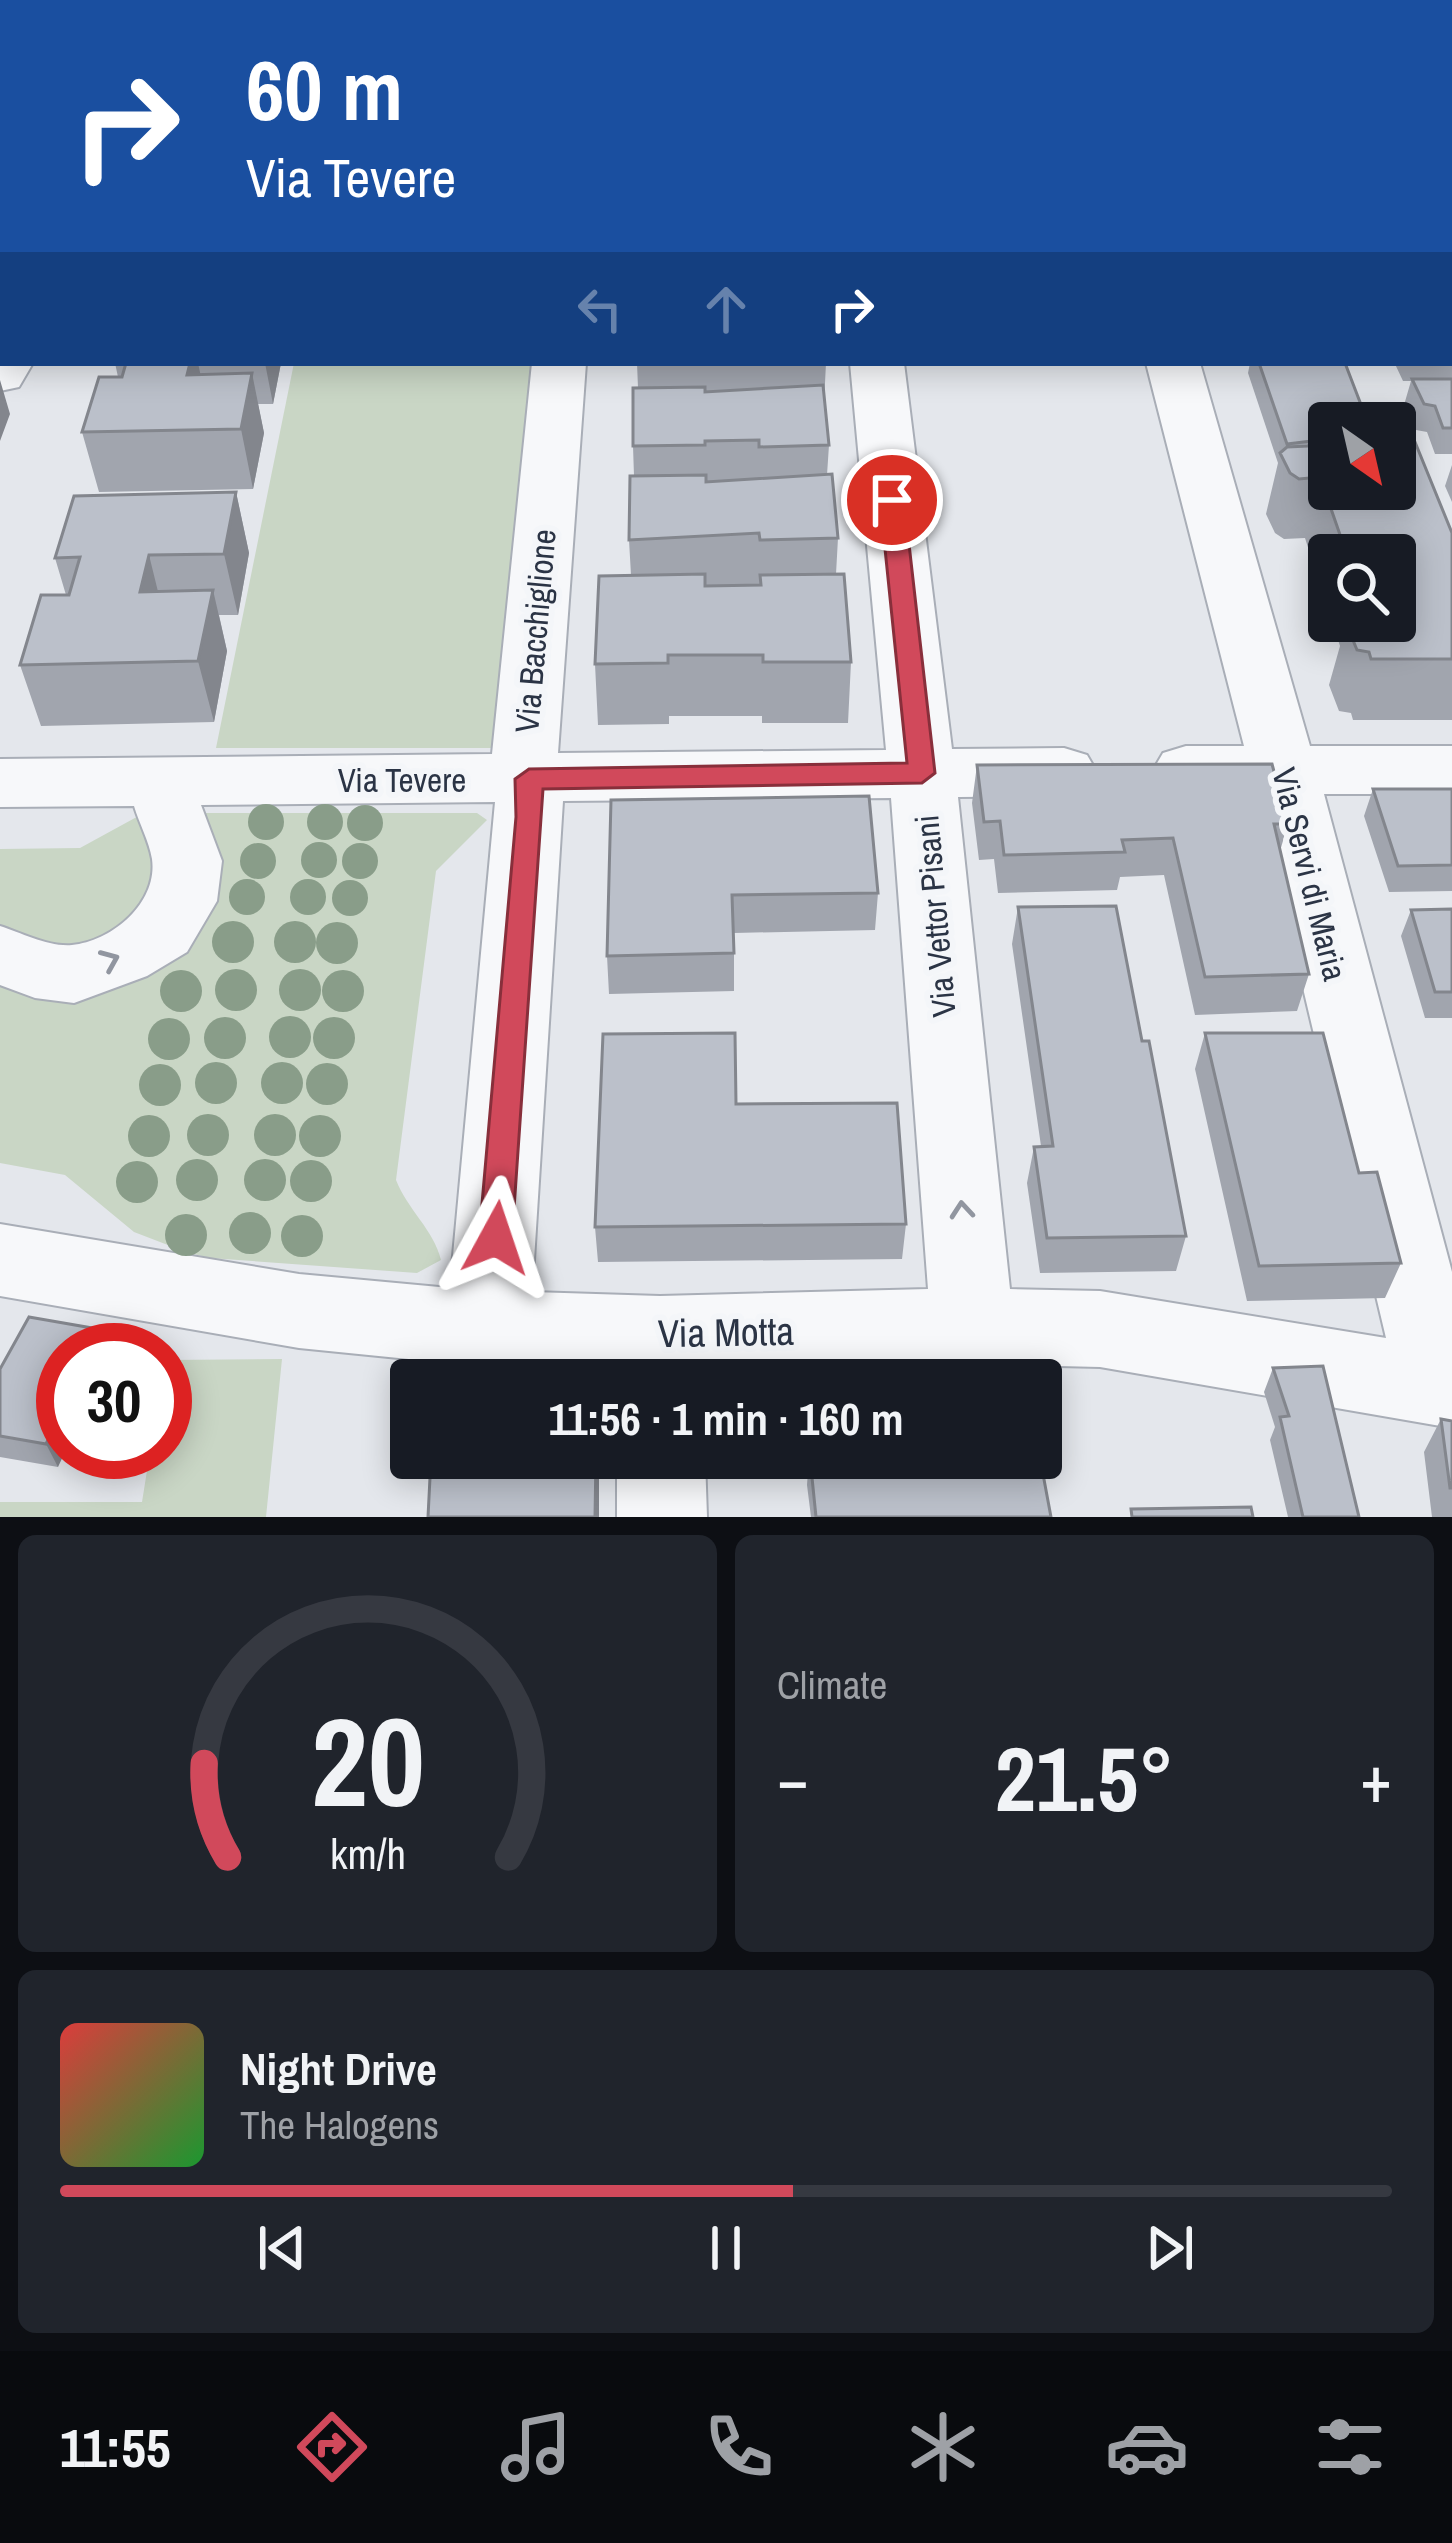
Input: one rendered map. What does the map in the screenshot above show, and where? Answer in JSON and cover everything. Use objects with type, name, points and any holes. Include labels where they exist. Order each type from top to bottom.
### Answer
[{"type":"street","name":"Via Bacchiglione","points":[[488,1329],[530,817],[524,734],[559,366]]},
{"type":"street","name":"Via Vettor Pisani","points":[[877,366],[922,773],[972,1326]]},
{"type":"street","name":"Via Servi di Maria","points":[[1174,366],[1446,1387]]},
{"type":"street","name":"Via Tevere","points":[[0,783],[1452,770]]},
{"type":"street","points":[[0,954],[35,970],[74,974],[122,956],[163,932],[182,901],[187,861],[160,784]]},
{"type":"street","name":"Via Motta","points":[[0,1260],[299,1311],[488,1329],[660,1357],[972,1326],[1100,1329],[1446,1387]]},
{"type":"street","points":[[661,1479],[662,1517]]},
{"type":"green space","points":[[293,366],[535,366],[495,748],[216,748]]},
{"type":"green space","points":[[144,813],[477,813],[487,820],[436,871],[396,1180],[441,1260],[417,1273],[210,1258],[134,1232],[65,1175],[0,1163],[0,849],[80,848]]},
{"type":"green space","points":[[282,1359],[266,1517],[0,1517],[0,1502],[142,1502],[146,1479],[192,1479],[192,1360]]},
{"type":"building","points":[[125,366],[189,366],[187,375],[252,373],[241,429],[82,432],[99,377],[122,377]]},
{"type":"building","points":[[1260,366],[1346,366],[1360,402],[1308,402],[1308,441],[1287,444]]},
{"type":"building","points":[[1412,379],[1452,379],[1452,428],[1443,428],[1435,406],[1424,404]]},
{"type":"building","points":[[823,385],[829,445],[759,447],[759,440],[633,446],[633,388],[705,387],[705,392]]},
{"type":"building","points":[[1416,444],[1452,533],[1452,659],[1371,659],[1369,652],[1357,650],[1354,642],[1416,642],[1416,534],[1340,534],[1331,510],[1416,510]]},
{"type":"building","points":[[1308,446],[1308,478],[1290,473],[1280,453],[1287,447]]},
{"type":"building","points":[[832,474],[838,538],[760,540],[759,533],[629,540],[630,476],[706,475],[706,482]]},
{"type":"building","points":[[236,492],[224,554],[149,555],[140,592],[213,590],[198,661],[20,665],[41,595],[69,595],[80,557],[55,558],[74,496]]},
{"type":"building","points":[[705,574],[705,586],[761,585],[760,575],[844,574],[851,662],[763,662],[763,655],[668,655],[668,663],[595,664],[599,576]]},
{"type":"building","points":[[1272,764],[1288,824],[1274,824],[1309,974],[1205,977],[1173,838],[1122,840],[1125,852],[1004,855],[1000,821],[984,822],[977,765]]},
{"type":"building","points":[[1373,789],[1452,789],[1452,865],[1398,866]]},
{"type":"building","points":[[869,796],[878,893],[732,895],[734,953],[607,956],[611,800]]},
{"type":"building","points":[[1116,906],[1142,1041],[1149,1041],[1186,1236],[1047,1238],[1034,1147],[1053,1146],[1018,907]]},
{"type":"building","points":[[1452,909],[1452,992],[1435,992],[1411,910]]},
{"type":"building","points":[[735,1033],[736,1104],[897,1103],[906,1224],[595,1227],[603,1034]]},
{"type":"building","points":[[1205,1033],[1323,1033],[1359,1173],[1377,1172],[1401,1263],[1259,1266]]},
{"type":"building","points":[[29,1317],[63,1323],[36,1323],[36,1442],[0,1436],[0,1369]]},
{"type":"building","points":[[1323,1366],[1359,1517],[1303,1517],[1280,1417],[1289,1416],[1273,1368]]},
{"type":"building","points":[[1441,1419],[1452,1421],[1452,1488],[1450,1488]]},
{"type":"building","points":[[430,1479],[596,1479],[595,1517],[428,1517]]},
{"type":"building","points":[[812,1479],[1044,1479],[1051,1517],[816,1517]]},
{"type":"building","points":[[1251,1507],[1253,1517],[1132,1517],[1131,1509]]},
{"type":"route","points":[[496,1238],[530,817],[529,779],[922,773],[892,500]]}]
